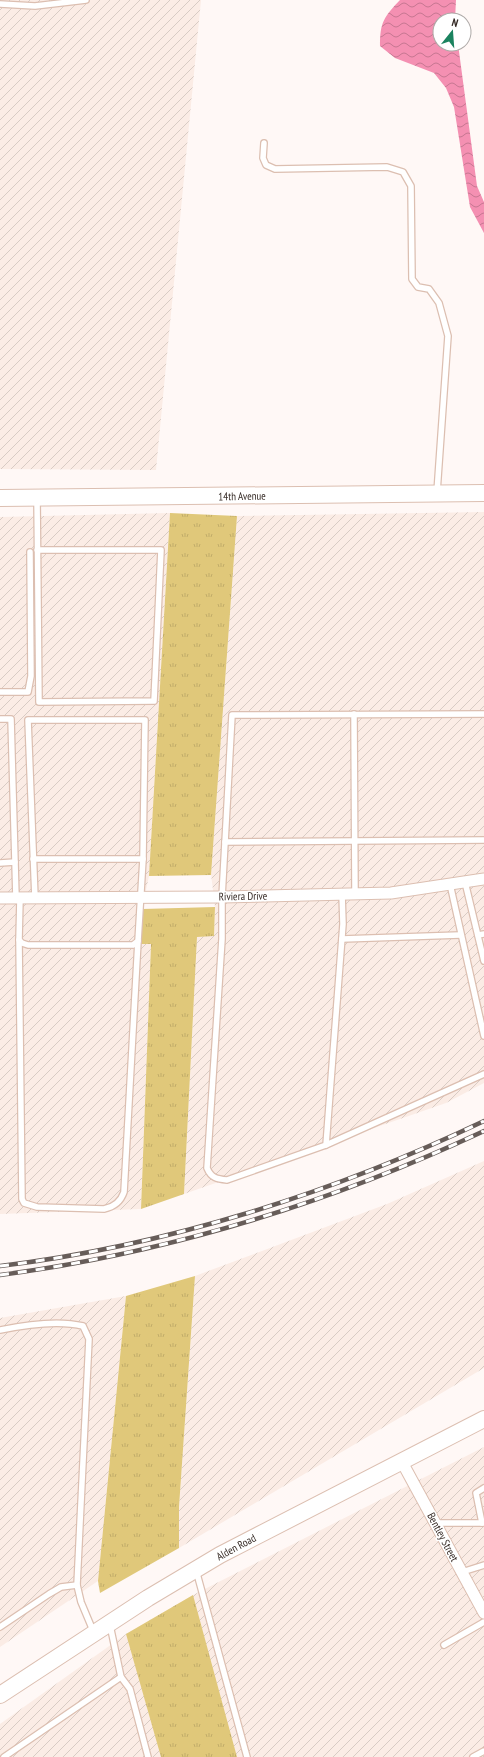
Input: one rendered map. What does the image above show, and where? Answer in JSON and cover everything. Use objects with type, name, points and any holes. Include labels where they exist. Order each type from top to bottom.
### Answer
[{"type":"main road","name":"14th Avenue","points":[[0,498],[484,493]]},
{"type":"main road","name":"Alden Road","points":[[0,1695],[109,1623],[220,1555],[484,1419]]},
{"type":"street","name":"Riviera Drive","points":[[0,898],[222,897],[391,893],[484,879]]},
{"type":"street","name":"Bentley Street","points":[[402,1462],[484,1613]]},
{"type":"lane","points":[[0,4],[35,6],[63,1],[86,0]]},
{"type":"lane","points":[[264,143],[263,158],[266,166],[275,169],[387,167],[403,172],[411,186],[412,280],[418,287],[429,289],[439,303],[448,336],[445,399],[437,494]]},
{"type":"lane","points":[[37,498],[37,550],[39,702],[154,701],[162,550],[37,550]]},
{"type":"lane","points":[[0,692],[28,692],[30,681],[30,552]]},
{"type":"lane","points":[[354,714],[355,894]]},
{"type":"lane","points":[[484,714],[232,715],[222,897],[222,939],[207,1168],[210,1175],[217,1179],[227,1180],[326,1145],[484,1074]]},
{"type":"lane","points":[[0,719],[11,719],[19,940],[22,1199],[24,1202],[37,1207],[112,1208],[122,1198],[124,1192],[143,859],[145,720],[28,720],[35,898]]},
{"type":"lane","points":[[225,842],[484,840]]},
{"type":"lane","points":[[33,859],[143,859]]},
{"type":"lane","points":[[0,863],[15,862]]},
{"type":"lane","points":[[465,882],[481,935],[484,961]]},
{"type":"lane","points":[[450,884],[460,935],[484,1036]]},
{"type":"lane","points":[[326,1145],[342,939],[342,894]]},
{"type":"lane","points":[[342,939],[460,935]]},
{"type":"lane","points":[[19,940],[28,945],[133,944],[138,941]]},
{"type":"lane","points":[[0,1330],[16,1327],[71,1323],[83,1326],[88,1339],[77,1585],[81,1602],[94,1633]]},
{"type":"lane","points":[[436,1523],[483,1523],[476,1493],[484,1488]]},
{"type":"lane","points":[[462,1572],[484,1564]]},
{"type":"lane","points":[[196,1569],[247,1757]]},
{"type":"lane","points":[[0,1627],[49,1594],[61,1588],[77,1585]]},
{"type":"lane","points":[[444,1645],[484,1622]]},
{"type":"lane","points":[[109,1623],[121,1677],[130,1689],[148,1757]]},
{"type":"lane","points":[[4,1757],[121,1677]]},
{"type":"lane","points":[[472,1757],[484,1751]]},
{"type":"shaded area","points":[[0,0],[201,0],[156,470],[0,469]]},
{"type":"shaded area","points":[[484,512],[484,1083],[446,1103],[184,1194],[197,937],[214,935],[215,907],[211,874],[237,516]]},
{"type":"shaded area","points":[[170,513],[149,876],[142,909],[140,944],[151,943],[141,1209],[0,1214],[0,517]]},
{"type":"shaded area","points":[[484,1161],[484,1368],[179,1548],[179,1507],[195,1276],[387,1204]]},
{"type":"shaded area","points":[[126,1296],[98,1581],[0,1647],[0,1318]]},
{"type":"shaded area","points":[[484,1447],[484,1757],[0,1757],[0,1724],[126,1634],[193,1595]]},
{"type":"green space","points":[[170,513],[237,516],[211,875],[149,876]]},
{"type":"green space","points":[[215,907],[214,936],[197,937],[184,1194],[141,1209],[151,944],[140,944],[142,909]]},
{"type":"green space","points":[[195,1276],[179,1507],[179,1548],[100,1593],[98,1581],[126,1296]]},
{"type":"green space","points":[[193,1595],[237,1757],[161,1757],[126,1634]]},
{"type":"water","points":[[400,0],[456,0],[455,12],[432,12],[432,52],[459,52],[477,186],[484,202],[484,233],[470,207],[454,107],[446,88],[434,73],[395,58],[380,46],[382,25],[390,11]]},
{"type":"railway","points":[[0,1266],[62,1257],[124,1245],[248,1213],[368,1171],[427,1147],[484,1121]]},
{"type":"railway","points":[[0,1275],[125,1253],[248,1221],[308,1202],[368,1180],[426,1157],[484,1131]]}]
